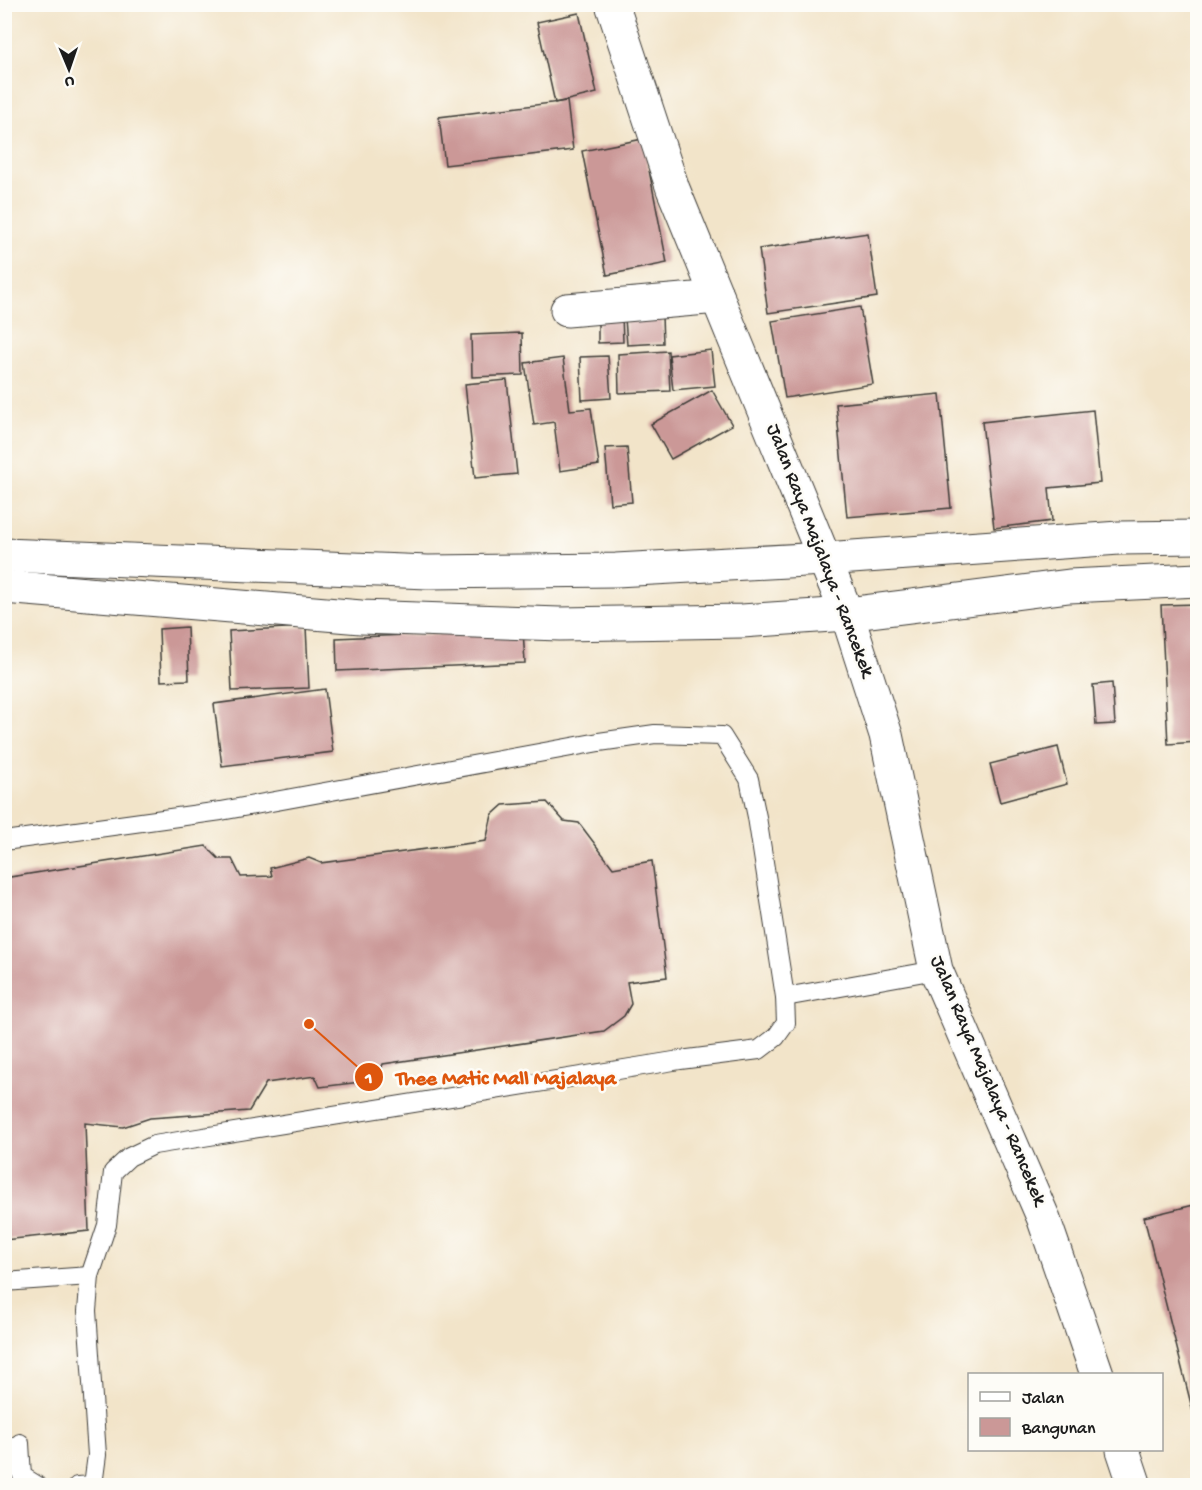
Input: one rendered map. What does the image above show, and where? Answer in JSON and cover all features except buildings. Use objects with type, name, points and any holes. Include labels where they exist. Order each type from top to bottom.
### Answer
[{"type":"main road","name":"Jalan Raya Majalaya - Rancekek","points":[[612,4],[673,189],[847,614],[886,735],[936,970],[1043,1217],[1097,1373]]},
{"type":"main road","points":[[567,310],[718,297]]},
{"type":"main road","points":[[4,555],[428,572],[651,569],[824,559],[1119,537],[1197,537]]},
{"type":"main road","points":[[4,587],[361,617],[560,624],[742,621],[847,614],[1069,586],[1197,580]]},
{"type":"main road","points":[[1124,1451],[1135,1485]]},
{"type":"lane","points":[[4,841],[221,812],[599,742],[655,734],[722,736],[748,779],[757,817],[785,997],[786,1023],[776,1037],[759,1050],[680,1060],[154,1145],[129,1157],[112,1172],[107,1225],[90,1276],[87,1311],[97,1455],[93,1485],[77,1485]]},
{"type":"lane","points":[[785,997],[936,970]]},
{"type":"lane","points":[[4,1282],[90,1276]]},
{"type":"lane","points":[[20,1443],[22,1476],[38,1485]]},
{"type":"place","name":"Thee Matic Mall Majalaya","points":[[309,1024]]}]
